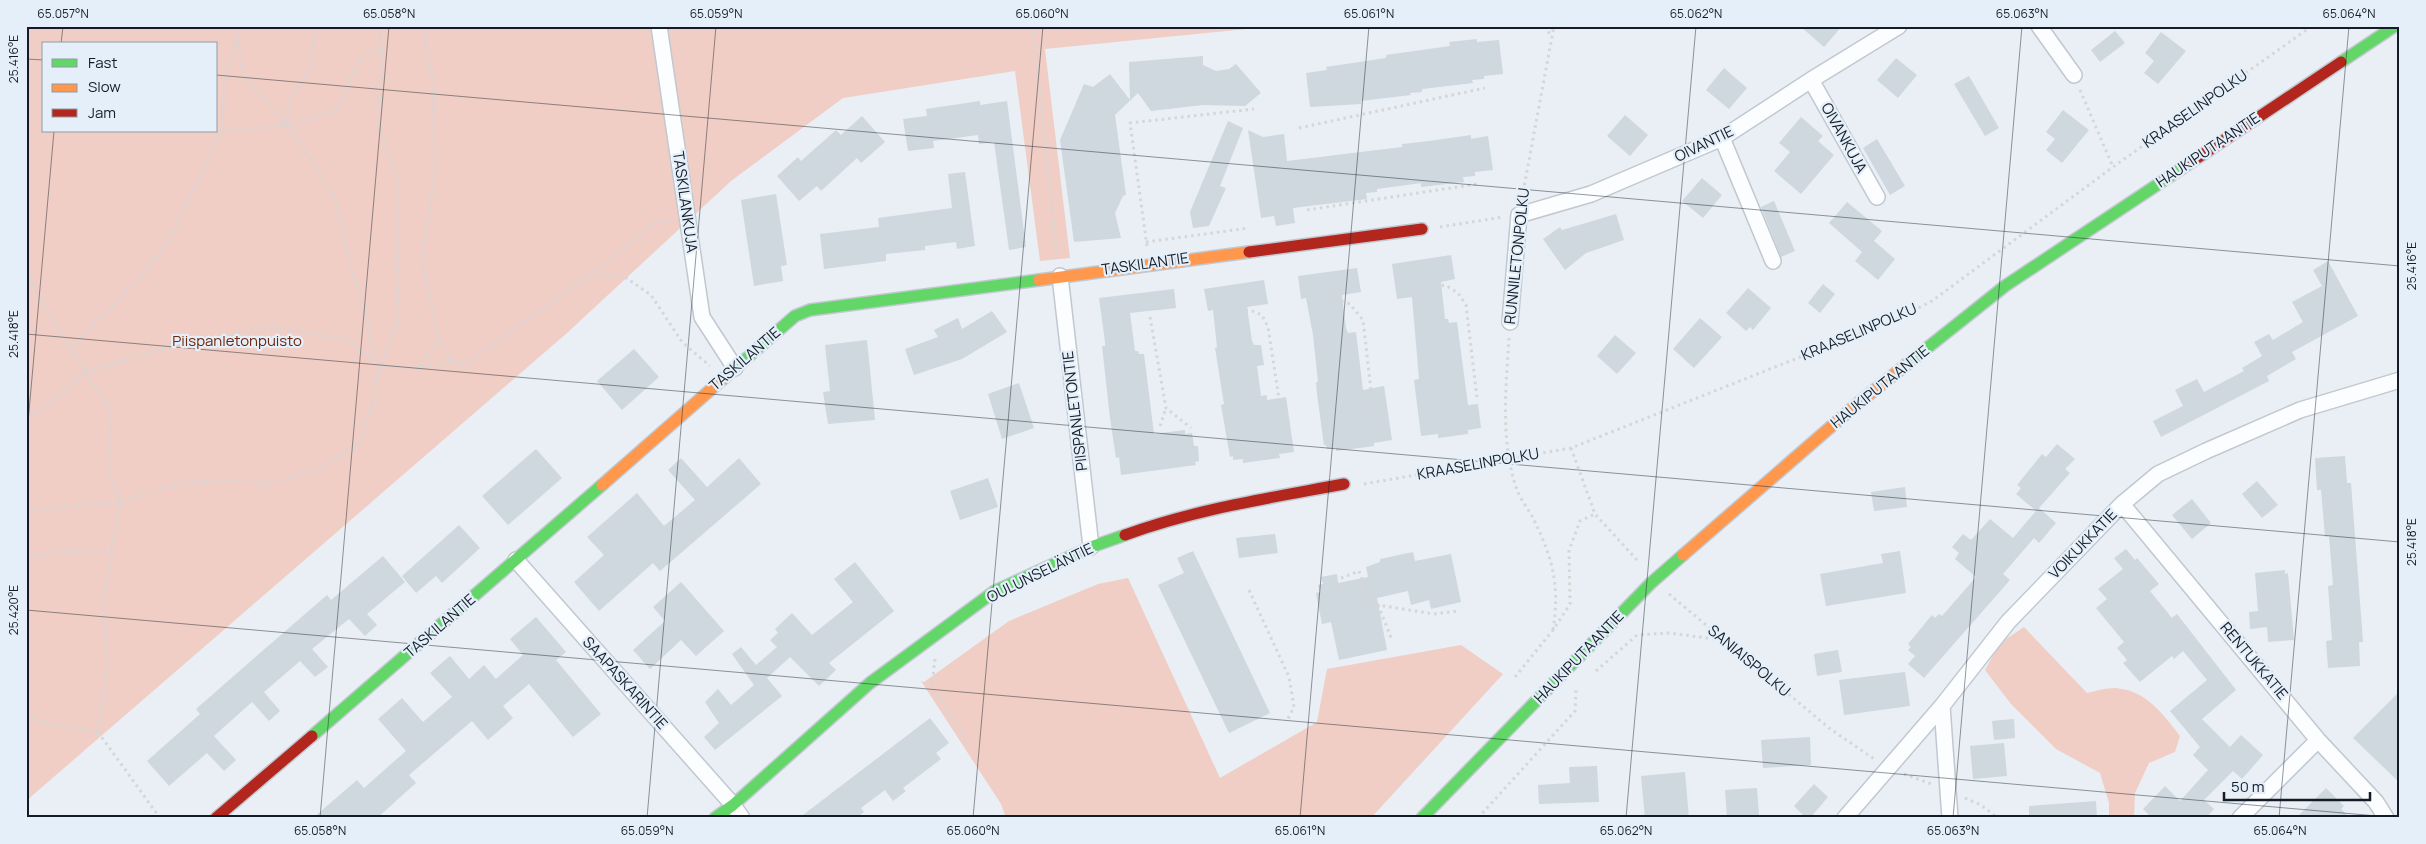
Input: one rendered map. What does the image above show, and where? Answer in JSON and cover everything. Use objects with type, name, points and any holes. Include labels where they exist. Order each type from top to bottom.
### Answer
[{"type":"street","name":"TASKILANKUJA","points":[[659,26],[702,317],[735,368]]},
{"type":"street","name":"OIVANTIE","points":[[1519,215],[1591,194],[1722,138],[1898,26]]},
{"type":"street","points":[[2039,26],[2074,75]]},
{"type":"street","name":"HAUKIPUTAANTIE","points":[[1422,818],[1652,583],[1856,405],[2005,286],[2395,26]]},
{"type":"street","name":"OIVANKUJA","points":[[1811,80],[1877,197]]},
{"type":"street","points":[[1722,138],[1773,261]]},
{"type":"street","name":"RUNNILETONPOLKU","points":[[1510,322],[1519,215]]},
{"type":"street","name":"TASKILANTIE","points":[[216,818],[796,316],[810,310],[1422,229]]},
{"type":"street","name":"PIISPANLETONTIE","points":[[1060,276],[1091,547]]},
{"type":"street","name":"VOIKUKKATIE","points":[[1845,818],[1942,706],[2008,622],[2122,504],[2158,474],[2206,450],[2300,410],[2400,380]]},
{"type":"street","name":"OULUNSELÄNTIE","points":[[715,818],[733,805],[870,683],[995,592],[1091,547],[1166,520],[1213,508],[1344,484]]},
{"type":"street","name":"RENTUKKATIE","points":[[2122,504],[2318,740],[2376,802],[2386,818]]},
{"type":"street","name":"SAAPASKARINTIE","points":[[516,560],[733,805],[742,818]]},
{"type":"street","points":[[1942,706],[1950,818]]},
{"type":"street","points":[[2240,818],[2318,740]]},
{"type":"path","points":[[235,26],[243,74],[305,150],[336,200],[350,265],[364,307],[375,361]]},
{"type":"path","points":[[286,125],[290,96],[312,69],[313,46],[317,26]]},
{"type":"path","points":[[26,512],[102,503],[120,504],[161,488],[192,482],[242,480],[267,484],[316,470],[358,445],[372,408],[375,384],[398,322],[397,178],[378,124],[382,49],[379,26]]},
{"type":"path","points":[[423,26],[433,83],[435,170],[422,263],[440,339],[453,361]]},
{"type":"path","points":[[1033,26],[1048,187],[1060,276]]},
{"type":"path","points":[[1545,26],[1552,38]]},
{"type":"path","name":"RUNNILETONPOLKU","points":[[1519,215],[1554,26]]},
{"type":"path","name":"KRAASELINPOLKU","points":[[1361,487],[1366,483],[1570,448],[1901,317],[1932,301],[2113,167],[2312,26]]},
{"type":"path","points":[[71,348],[136,282],[169,240],[222,131],[224,86],[237,38]]},
{"type":"path","points":[[222,131],[286,125],[318,118],[338,108],[349,80],[359,64],[370,52],[382,49]]},
{"type":"path","points":[[2074,75],[2113,167]]},
{"type":"path","points":[[1300,128],[1486,88]]},
{"type":"path","points":[[1149,264],[1130,123],[1254,108]]},
{"type":"path","points":[[1307,210],[1477,184]]},
{"type":"path","points":[[1422,229],[1519,215]]},
{"type":"path","points":[[26,419],[61,394],[86,372],[155,351],[272,326],[347,340],[381,366],[419,368],[453,361],[464,365],[586,278],[656,222],[680,221]]},
{"type":"path","points":[[1146,242],[1249,228]]},
{"type":"path","points":[[26,274],[111,410],[108,470],[120,504],[104,598],[107,665],[98,732],[160,818]]},
{"type":"path","points":[[586,278],[622,275],[651,295],[682,342],[723,378]]},
{"type":"path","points":[[1429,289],[1445,285],[1458,293],[1466,305],[1477,398]]},
{"type":"path","points":[[1335,299],[1350,304],[1363,320],[1372,408],[1386,406]]},
{"type":"path","points":[[1239,310],[1250,310],[1262,315],[1268,327],[1283,425]]},
{"type":"path","points":[[1150,317],[1166,408],[1160,426]]},
{"type":"path","name":"RUNNILETONPOLKU","points":[[1510,322],[1505,409],[1510,459],[1517,490],[1550,553],[1557,585],[1553,630]]},
{"type":"path","points":[[419,368],[440,339]]},
{"type":"path","points":[[1166,408],[1191,428]]},
{"type":"path","points":[[1570,448],[1594,514],[1638,560]]},
{"type":"path","points":[[1515,677],[1553,630],[1570,604],[1568,550],[1580,521],[1594,514]]},
{"type":"path","points":[[26,557],[61,552],[112,550]]},
{"type":"path","points":[[1341,578],[1359,571],[1370,601],[1378,605],[1434,614],[1457,611]]},
{"type":"path","points":[[1249,590],[1289,677],[1294,707],[1287,721]]},
{"type":"path","name":"SANIAISPOLKU","points":[[1668,594],[1830,728]]},
{"type":"path","points":[[1378,605],[1392,640]]},
{"type":"path","points":[[1592,674],[1638,635],[1669,633],[1723,640]]},
{"type":"path","points":[[928,662],[936,656],[932,686],[966,739],[963,745]]},
{"type":"path","points":[[1569,696],[1581,685]]},
{"type":"path","points":[[1478,818],[1575,711],[1576,690]]},
{"type":"path","points":[[26,715],[40,722],[98,732]]},
{"type":"path","points":[[1948,791],[1981,805],[1998,818]]},
{"type":"green space","name":"Piispanletonpuisto","points":[[26,26],[1277,26],[1045,49],[1070,258],[1040,261],[1015,71],[843,98],[731,181],[567,333],[26,801]]},
{"type":"green space","points":[[1128,578],[1220,778],[1317,722],[1327,669],[1461,645],[1503,674],[1371,818],[1006,818],[1001,804],[921,681],[924,682],[1009,621],[1098,584]]},
{"type":"green space","points":[[2024,627],[2087,693],[2115,688],[2136,693],[2153,704],[2180,736],[2175,752],[2149,763],[2135,793],[2134,818],[2109,818],[2109,803],[2100,773],[2056,749],[2011,704],[1985,670],[2000,643]]},
{"type":"building","points":[[1800,26],[1842,26],[1824,47]]},
{"type":"building","points":[[2115,31],[2125,43],[2100,62],[2091,50]]},
{"type":"building","points":[[2161,32],[2186,51],[2158,84],[2144,73],[2154,61],[2145,53]]},
{"type":"building","points":[[1477,39],[1477,42],[1499,40],[1503,74],[1484,76],[1484,79],[1472,80],[1473,83],[1422,89],[1422,92],[1410,93],[1411,95],[1361,101],[1361,104],[1310,107],[1306,73],[1327,70],[1326,67],[1386,58],[1386,55],[1450,46],[1449,42]]},
{"type":"building","points":[[1203,56],[1203,65],[1216,71],[1229,69],[1236,64],[1261,93],[1245,106],[1203,105],[1151,111],[1138,93],[1115,115],[1126,195],[1123,196],[1115,213],[1121,238],[1074,242],[1060,140],[1084,84],[1093,87],[1110,74],[1130,100],[1129,62]]},
{"type":"building","points":[[1896,58],[1917,75],[1898,98],[1877,80]]},
{"type":"building","points":[[1724,68],[1747,88],[1729,109],[1706,90]]},
{"type":"building","points":[[1969,76],[1999,128],[1985,136],[1954,84]]},
{"type":"building","points":[[980,101],[980,105],[1007,101],[1026,247],[1009,250],[994,142],[979,144],[978,135],[933,141],[934,148],[908,151],[903,119],[927,116],[926,109]]},
{"type":"building","points":[[2063,110],[2089,130],[2062,163],[2046,150],[2055,139],[2046,132]]},
{"type":"building","points":[[1625,115],[1648,135],[1630,156],[1607,136]]},
{"type":"building","points":[[862,116],[885,142],[861,163],[857,158],[821,191],[817,186],[799,201],[777,176],[798,157],[801,161],[836,130],[841,135]]},
{"type":"building","points":[[1801,117],[1823,136],[1818,141],[1834,155],[1801,194],[1774,171],[1790,152],[1779,143]]},
{"type":"building","points":[[1228,121],[1243,128],[1220,186],[1226,188],[1209,226],[1193,228],[1190,212]]},
{"type":"building","points":[[1248,130],[1263,137],[1284,134],[1287,161],[1402,147],[1402,144],[1471,135],[1471,139],[1488,136],[1493,170],[1475,172],[1475,176],[1463,177],[1464,182],[1421,187],[1421,183],[1377,189],[1377,192],[1366,193],[1367,199],[1293,208],[1295,223],[1276,226],[1274,216],[1261,218]]},
{"type":"building","points":[[1877,139],[1905,186],[1890,195],[1863,148]]},
{"type":"building","points":[[965,172],[975,246],[957,249],[956,242],[925,246],[925,250],[886,254],[886,261],[824,269],[820,234],[879,227],[878,218],[952,208],[948,174]]},
{"type":"building","points":[[1702,178],[1722,195],[1703,218],[1682,201]]},
{"type":"building","points":[[776,194],[787,265],[781,266],[783,281],[754,286],[741,200]]},
{"type":"building","points":[[1774,201],[1795,251],[1781,257],[1761,207]]},
{"type":"building","points":[[1847,202],[1882,231],[1874,241],[1895,259],[1878,280],[1855,261],[1862,252],[1829,223]]},
{"type":"building","points":[[1616,214],[1624,240],[1586,253],[1565,270],[1543,239],[1560,227],[1562,230]]},
{"type":"building","points":[[1451,255],[1455,279],[1441,282],[1445,319],[1448,319],[1449,323],[1457,322],[1468,405],[1478,404],[1481,428],[1468,430],[1468,434],[1438,438],[1438,434],[1421,436],[1414,380],[1419,379],[1412,297],[1397,299],[1392,264]]},
{"type":"building","points":[[2328,261],[2358,316],[2292,352],[2296,359],[2267,376],[2269,381],[2161,437],[2153,421],[2183,406],[2175,390],[2197,379],[2204,392],[2244,371],[2242,368],[2262,356],[2254,342],[2269,334],[2273,340],[2303,322],[2292,302],[2322,286],[2313,270]]},
{"type":"building","points":[[1357,268],[1361,292],[1342,295],[1346,328],[1348,333],[1356,332],[1363,390],[1384,386],[1392,440],[1374,443],[1374,446],[1336,451],[1336,448],[1327,449],[1326,445],[1324,445],[1317,394],[1316,382],[1318,382],[1313,335],[1306,298],[1301,299],[1298,276]]},
{"type":"building","points":[[1264,280],[1268,304],[1247,307],[1252,341],[1254,345],[1261,345],[1264,365],[1257,366],[1261,396],[1267,395],[1267,400],[1286,397],[1294,452],[1279,454],[1280,458],[1243,463],[1243,459],[1233,460],[1233,456],[1230,457],[1221,405],[1224,404],[1215,348],[1217,347],[1213,310],[1208,311],[1204,289]]},
{"type":"building","points":[[1823,284],[1835,294],[1820,313],[1808,303]]},
{"type":"building","points":[[1748,288],[1771,308],[1753,330],[1750,327],[1746,331],[1726,313]]},
{"type":"building","points":[[1174,289],[1176,308],[1130,313],[1135,351],[1138,351],[1139,354],[1144,354],[1154,434],[1185,430],[1185,434],[1192,433],[1194,446],[1198,446],[1199,461],[1195,462],[1196,465],[1121,475],[1119,457],[1116,458],[1110,418],[1102,346],[1105,346],[1105,342],[1099,298]]},
{"type":"building","points":[[992,311],[1007,332],[962,359],[914,375],[905,349],[938,337],[934,330],[958,318],[962,329]]},
{"type":"building","points":[[1700,318],[1722,337],[1694,368],[1673,349]]},
{"type":"building","points":[[1615,335],[1636,353],[1617,374],[1597,356]]},
{"type":"building","points":[[867,340],[875,420],[828,424],[823,392],[830,391],[825,345]]},
{"type":"building","points":[[634,349],[659,377],[622,410],[597,381]]},
{"type":"building","points":[[1019,383],[1034,428],[1002,439],[988,394]]},
{"type":"building","points":[[2057,444],[2075,459],[2065,469],[2070,473],[2039,508],[2056,523],[2039,543],[2034,538],[2003,574],[2010,580],[1924,678],[1908,664],[1915,656],[1908,650],[1911,647],[1908,644],[1932,615],[1935,618],[1939,614],[1942,616],[1976,577],[1955,559],[1959,553],[1952,547],[1963,534],[1971,540],[1990,519],[2013,538],[2036,511],[2016,494],[2021,488],[2017,485],[2042,454],[2046,457]]},
{"type":"building","points":[[536,449],[562,478],[508,525],[482,496]]},
{"type":"building","points":[[2345,456],[2347,483],[2351,483],[2363,642],[2359,642],[2360,666],[2328,668],[2326,641],[2332,640],[2328,586],[2333,585],[2329,536],[2325,537],[2321,490],[2317,490],[2315,458]]},
{"type":"building","points":[[681,458],[707,487],[739,458],[761,484],[660,571],[653,563],[599,611],[574,582],[604,555],[587,537],[637,493],[664,526],[695,500],[668,470]]},
{"type":"building","points":[[988,478],[998,507],[960,520],[950,491]]},
{"type":"building","points":[[2257,481],[2278,505],[2262,518],[2242,494]]},
{"type":"building","points":[[1905,487],[1907,507],[1874,511],[1871,492]]},
{"type":"building","points":[[2192,499],[2211,523],[2192,539],[2172,515]]},
{"type":"building","points":[[459,525],[480,548],[442,583],[436,576],[416,593],[402,576]]},
{"type":"building","points":[[1275,534],[1278,553],[1239,558],[1236,538]]},
{"type":"building","points":[[2126,549],[2135,560],[2137,558],[2159,584],[2150,591],[2172,618],[2177,614],[2236,690],[2202,719],[2230,747],[2241,735],[2263,755],[2242,779],[2233,771],[2204,800],[2214,809],[2206,818],[2152,818],[2143,809],[2165,786],[2180,801],[2208,770],[2193,755],[2200,747],[2170,711],[2207,680],[2183,651],[2174,659],[2172,656],[2140,682],[2123,663],[2127,660],[2117,648],[2124,642],[2096,608],[2107,599],[2098,589],[2123,569],[2114,558]]},
{"type":"building","points":[[1193,551],[1270,713],[1229,733],[1158,585],[1184,573],[1177,558]]},
{"type":"building","points":[[1900,551],[1906,593],[1826,606],[1820,574],[1883,563],[1881,554]]},
{"type":"building","points":[[1413,552],[1415,561],[1451,554],[1461,602],[1431,609],[1429,600],[1411,605],[1408,591],[1377,598],[1387,650],[1339,660],[1331,622],[1322,624],[1316,593],[1320,592],[1318,585],[1323,584],[1321,577],[1337,574],[1338,583],[1368,577],[1366,567],[1380,562],[1380,559]]},
{"type":"building","points":[[383,556],[405,582],[367,614],[377,625],[365,636],[349,619],[312,649],[328,667],[315,677],[300,661],[264,692],[280,711],[269,721],[252,702],[214,736],[236,760],[224,771],[207,753],[169,786],[147,761],[200,714],[196,709],[244,667],[327,595],[331,600]]},
{"type":"building","points":[[855,562],[894,611],[829,663],[836,670],[819,686],[790,657],[767,678],[782,696],[715,750],[704,737],[719,723],[705,702],[718,689],[731,705],[754,685],[732,654],[741,647],[756,665],[777,647],[770,640],[778,633],[775,629],[792,613],[812,635],[853,602],[834,579]]},
{"type":"building","points":[[2285,570],[2285,574],[2288,573],[2294,640],[2268,642],[2267,627],[2250,629],[2249,612],[2258,611],[2255,573]]},
{"type":"building","points":[[681,582],[724,631],[696,656],[681,640],[650,669],[633,650],[665,621],[653,607]]},
{"type":"building","points":[[536,617],[566,652],[556,660],[601,714],[573,737],[529,684],[503,706],[513,718],[488,740],[472,721],[409,775],[416,783],[377,818],[313,818],[357,780],[364,788],[406,751],[378,719],[402,698],[423,722],[452,697],[430,673],[450,656],[469,679],[484,665],[496,679],[523,655],[510,639]]},
{"type":"building","points":[[1838,650],[1842,672],[1817,676],[1814,654]]},
{"type":"building","points":[[1905,672],[1910,706],[1844,715],[1839,680]]},
{"type":"building","points":[[2400,691],[2400,783],[2353,738]]},
{"type":"building","points":[[930,718],[949,743],[936,753],[941,759],[903,788],[906,791],[893,801],[885,790],[861,808],[864,812],[856,818],[799,818]]},
{"type":"building","points":[[2014,719],[2015,738],[1994,740],[1992,721]]},
{"type":"building","points":[[1810,737],[1811,765],[1763,768],[1761,740]]},
{"type":"building","points":[[2004,743],[2007,776],[1973,779],[1970,746]]},
{"type":"building","points":[[1597,766],[1599,802],[1539,804],[1538,785],[1570,783],[1569,767]]},
{"type":"building","points":[[1685,772],[1689,818],[1645,818],[1641,776]]},
{"type":"building","points":[[1814,784],[1828,797],[1810,818],[1806,818],[1794,806]]},
{"type":"building","points":[[1757,788],[1759,815],[1727,818],[1725,790]]},
{"type":"building","points":[[2326,788],[2344,806],[2341,809],[2350,818],[2296,818]]},
{"type":"building","points":[[2096,801],[2097,818],[2029,818],[2029,806]]},
{"type":"traffic: fast","points":[[2341,62],[2395,26]]},
{"type":"traffic: fast","points":[[1907,364],[2005,286],[2190,163]]},
{"type":"traffic: fast","points":[[724,378],[795,316],[810,310],[1039,280]]},
{"type":"traffic: fast","points":[[312,736],[602,485]]},
{"type":"traffic: fast","points":[[715,818],[733,805],[870,683],[995,591],[1091,547],[1125,535]]},
{"type":"traffic: fast","points":[[1422,818],[1651,583],[1683,555]]},
{"type":"traffic: slow","points":[[1039,280],[1249,252]]},
{"type":"traffic: slow","points":[[1683,555],[1856,405],[1907,364]]},
{"type":"traffic: slow","points":[[602,485],[724,378]]},
{"type":"traffic: jam","points":[[2190,163],[2341,62]]},
{"type":"traffic: jam","points":[[1249,252],[1422,229]]},
{"type":"traffic: jam","points":[[1125,535],[1206,511],[1344,484]]},
{"type":"traffic: jam","points":[[216,818],[312,736]]}]
